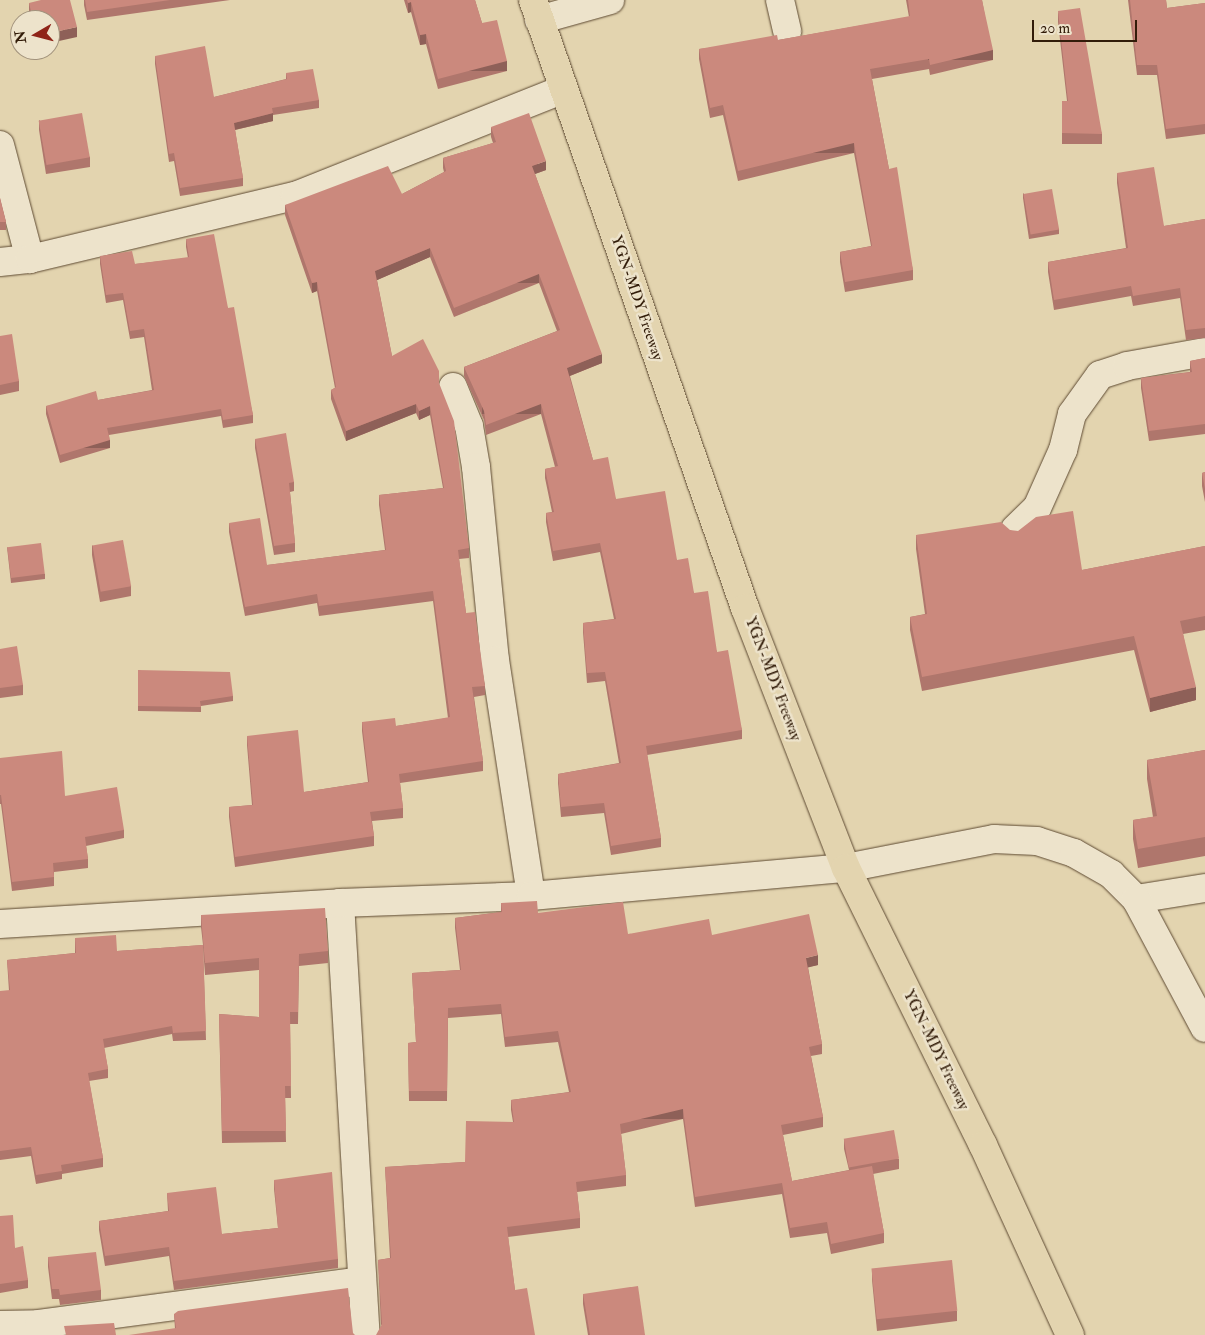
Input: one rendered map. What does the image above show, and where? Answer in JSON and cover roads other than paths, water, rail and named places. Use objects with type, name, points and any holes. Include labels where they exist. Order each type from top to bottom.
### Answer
[{"type":"main road","name":"YGN-MDY Freeway","points":[[536,10],[745,608],[846,868],[983,1145],[1070,1335]]},
{"type":"street","points":[[536,10],[610,0]]},
{"type":"street","points":[[780,0],[787,32]]},
{"type":"street","points":[[0,262],[30,259],[295,196],[423,148],[564,89]]},
{"type":"street","points":[[0,145],[30,259]]},
{"type":"street","points":[[1015,529],[1037,508],[1063,450],[1072,414],[1100,375],[1127,366],[1205,352]]},
{"type":"street","points":[[453,387],[469,426],[476,467],[495,660],[531,896]]},
{"type":"street","points":[[0,924],[340,903],[531,896],[846,868],[994,839],[1037,841],[1074,853],[1111,874],[1136,899],[1205,1028]]},
{"type":"street","points":[[1136,899],[1205,888]]},
{"type":"street","points":[[340,903],[361,1281],[366,1335]]},
{"type":"street","points":[[0,1325],[39,1329],[361,1281]]}]
